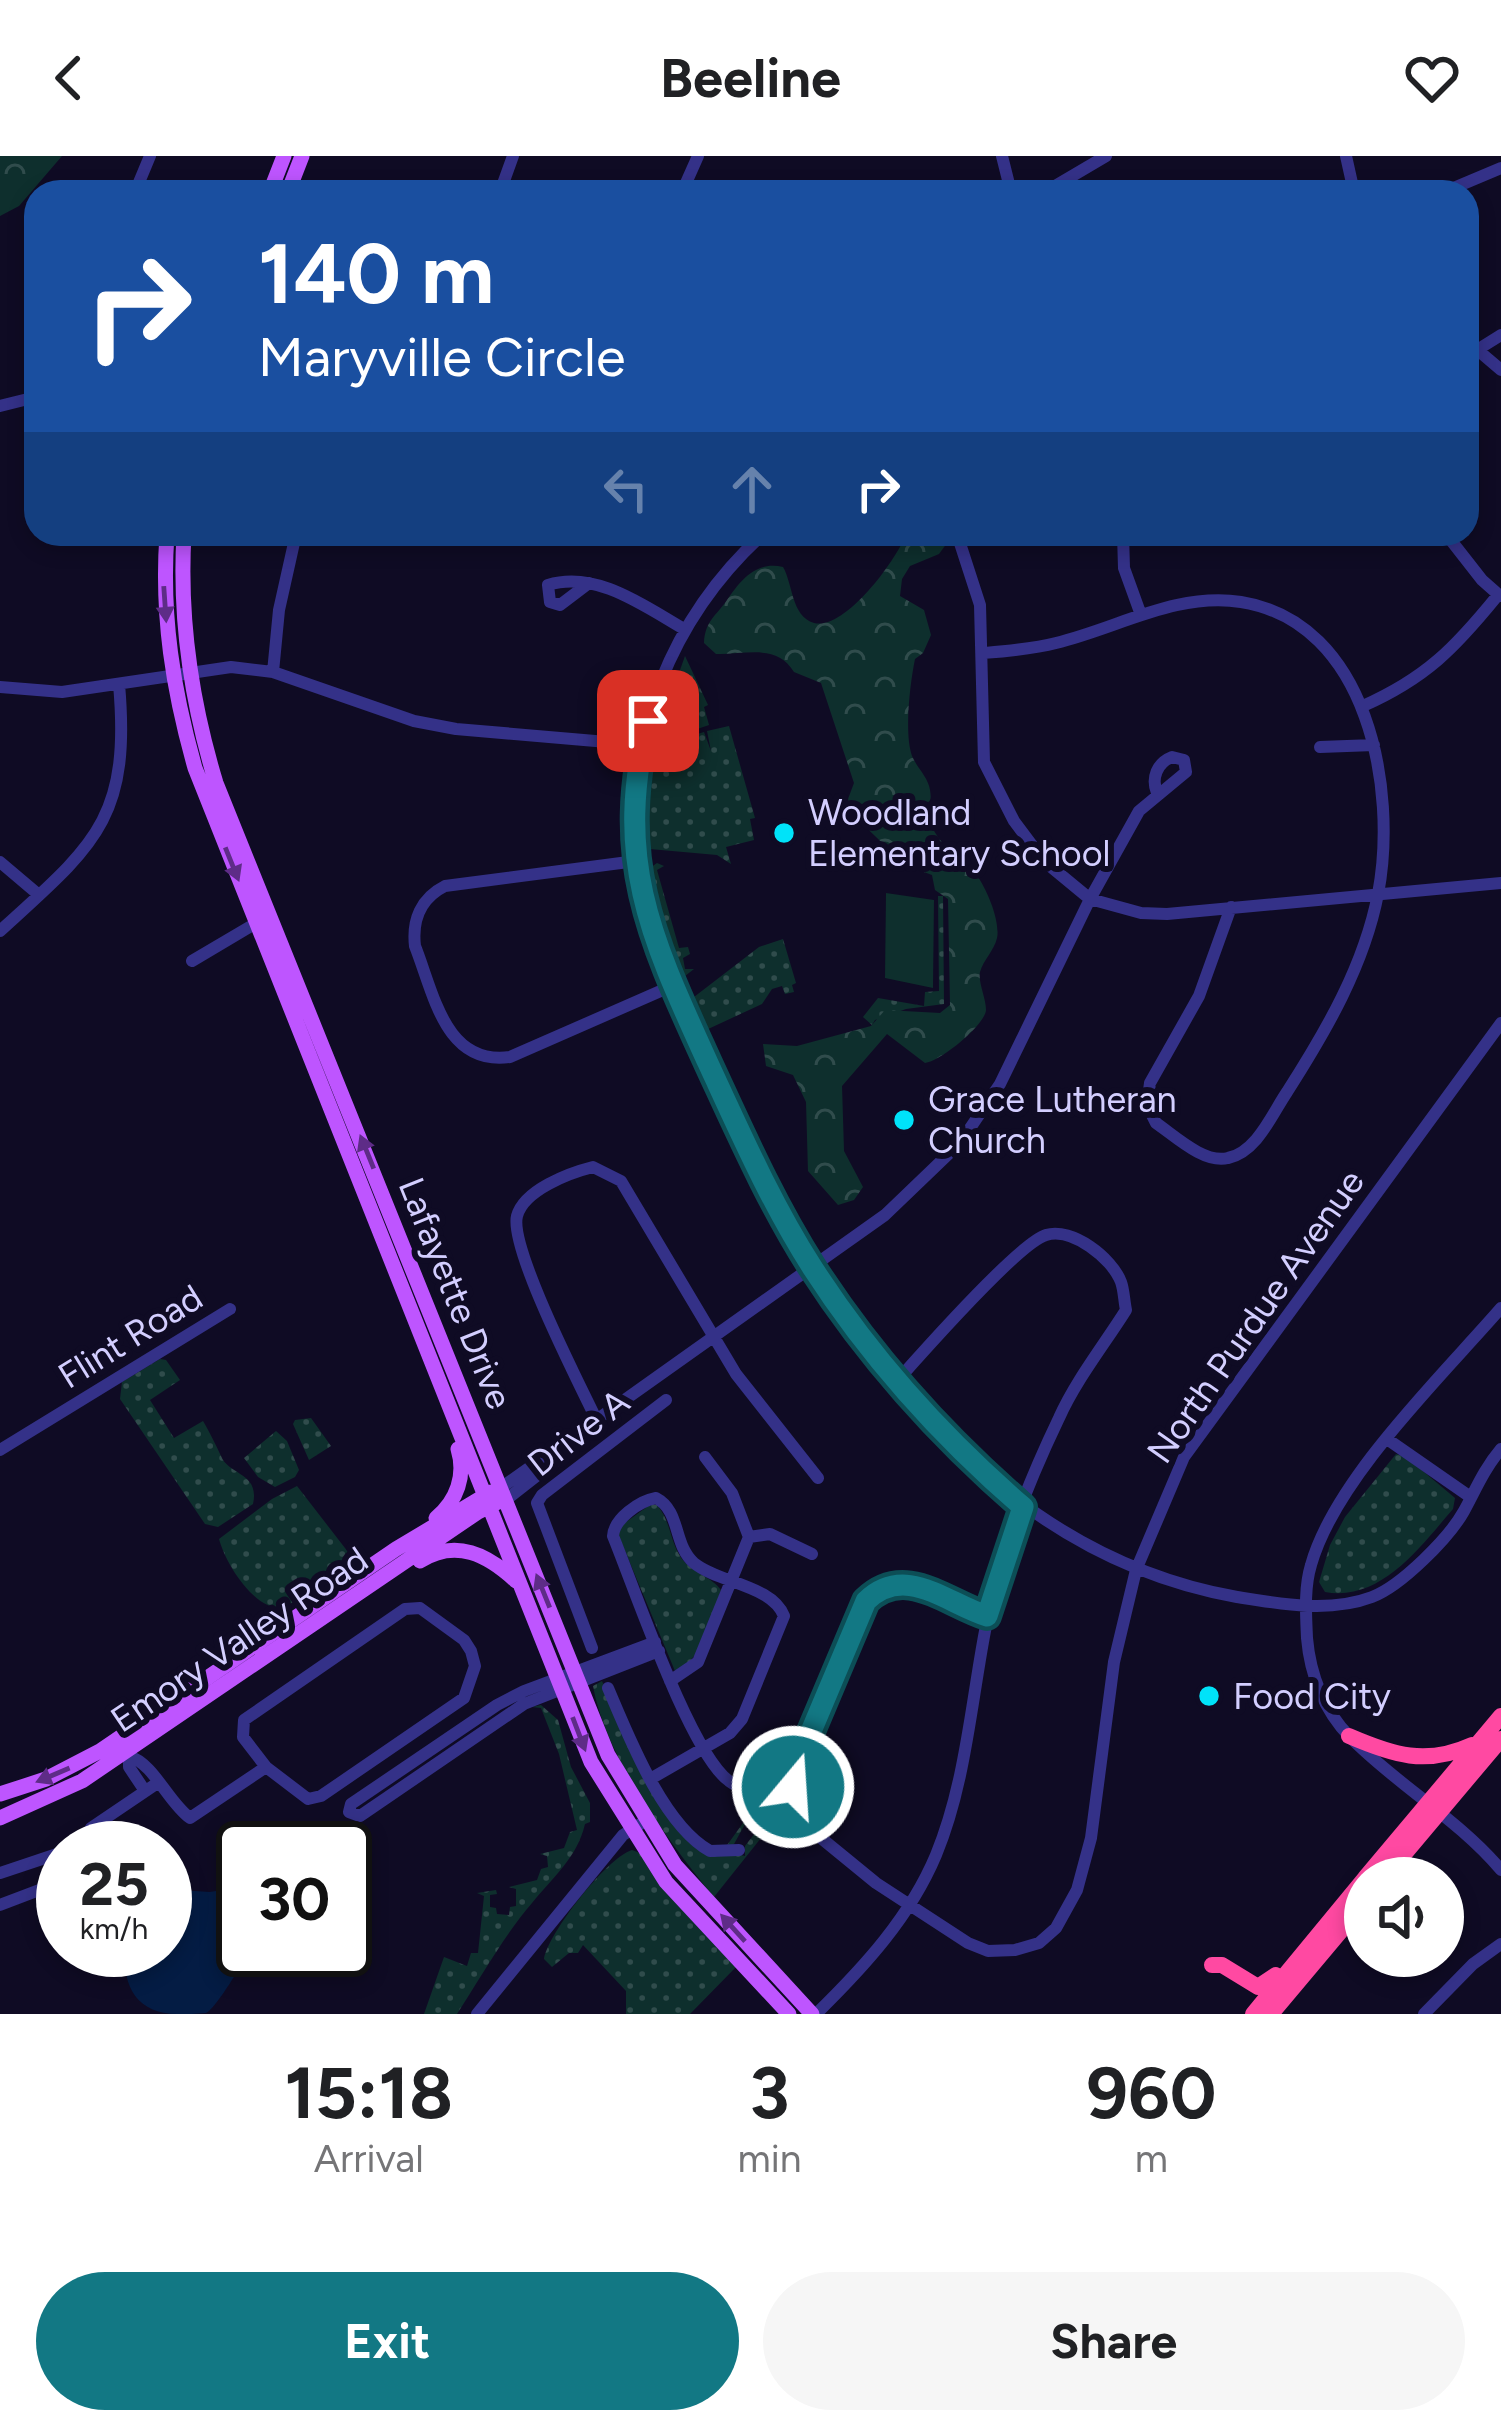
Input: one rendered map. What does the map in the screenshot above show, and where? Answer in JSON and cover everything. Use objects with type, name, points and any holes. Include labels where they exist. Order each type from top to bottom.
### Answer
[{"type":"highway","points":[[1399,1857],[1501,1716]]},
{"type":"highway","points":[[1349,1736],[1410,1758],[1454,1754],[1479,1742]]},
{"type":"highway","points":[[1386,1857],[1501,1739]]},
{"type":"highway","points":[[1253,2014],[1344,1904]]},
{"type":"highway","points":[[1212,1965],[1222,1965],[1249,1984],[1265,1985],[1308,1936],[1335,1915]]},
{"type":"highway","points":[[1271,2014],[1344,1927]]},
{"type":"main road","name":"Lafayette Drive","points":[[165,546],[164,581],[195,768],[522,1587],[666,1882],[789,2014]]},
{"type":"main road","name":"Lafayette Drive","points":[[184,546],[180,672],[216,783],[504,1493],[568,1680]]},
{"type":"main road","points":[[396,1549],[444,1513],[458,1490],[462,1465],[398,1296],[397,1274]]},
{"type":"main road","name":"Emory Valley Road","points":[[0,1794],[46,1779],[100,1751],[396,1549],[504,1493]]},
{"type":"main road","name":"Emory Valley Road","points":[[0,1818],[82,1781],[350,1600],[487,1500]]},
{"type":"main road","points":[[350,1600],[374,1592],[426,1556],[455,1550],[489,1558],[522,1587]]},
{"type":"main road","name":"Lafayette Drive","points":[[638,1825],[814,2014]]},
{"type":"street","points":[[1065,180],[1106,156]]},
{"type":"street","points":[[1472,180],[1501,168]]},
{"type":"street","points":[[273,672],[279,610],[293,546]]},
{"type":"street","points":[[751,546],[684,629],[654,697],[635,795],[636,861],[644,907],[672,986],[743,1141],[813,1269],[898,1381],[969,1460],[1023,1507],[1102,1555],[1220,1594],[1305,1605],[1343,1605],[1375,1596],[1402,1580],[1464,1511],[1468,1496],[1501,1449]]},
{"type":"street","points":[[961,546],[980,605],[984,762],[1014,821],[1044,861],[1090,898],[1141,913],[1501,883]]},
{"type":"street","points":[[1123,546],[1124,568],[1141,615]]},
{"type":"street","points":[[1363,706],[1402,688],[1440,662],[1499,596],[1456,546]]},
{"type":"street","points":[[589,583],[684,629]]},
{"type":"street","points":[[984,653],[1058,643],[1189,601],[1244,602],[1303,629],[1337,662],[1363,706],[1374,745],[1381,804],[1378,892],[1352,976],[1309,1057],[1247,1150],[1215,1159],[1156,1124],[1147,1094],[1199,996],[1231,907]]},
{"type":"street","points":[[0,687],[62,692],[231,667],[273,672],[414,721],[642,745]]},
{"type":"street","points":[[0,931],[90,844],[112,806],[122,753],[119,684]]},
{"type":"street","points":[[1320,747],[1374,745]]},
{"type":"street","points":[[504,1493],[885,1215],[960,1143],[1000,1084],[1090,898],[1139,811],[1157,793]]},
{"type":"street","points":[[636,861],[445,886],[420,908],[416,946],[447,1026],[460,1046],[485,1059],[509,1057],[672,986]]},
{"type":"street","points":[[0,862],[39,895]]},
{"type":"street","points":[[191,961],[273,915]]},
{"type":"street","name":"North Purdue Avenue","points":[[793,1787],[810,1829],[909,1906],[988,1951],[1039,1943],[1063,1918],[1077,1890],[1090,1838],[1114,1662],[1136,1570],[1184,1457],[1501,1024]]},
{"type":"street","points":[[598,1423],[559,1340],[516,1221],[525,1200],[593,1167],[621,1180],[713,1339],[818,1478]]},
{"type":"street","points":[[814,2014],[854,1977],[909,1906],[935,1857],[963,1762],[987,1616],[1060,1415],[1126,1310],[1120,1280],[1105,1259],[1070,1235],[1048,1234],[1032,1242],[898,1381]]},
{"type":"street","points":[[1501,1308],[1387,1439],[1330,1522],[1310,1565],[1305,1605],[1308,1652],[1328,1710],[1349,1736],[1501,1870]]},
{"type":"street","name":"Flint Road","points":[[0,1450],[230,1309]]},
{"type":"street","name":"Drive A","points":[[592,1648],[537,1503],[665,1400]]},
{"type":"street","points":[[1387,1439],[1468,1496]]},
{"type":"street","points":[[670,1681],[698,1662],[748,1537],[732,1493],[705,1457]]},
{"type":"street","points":[[652,1778],[705,1749],[742,1719],[783,1623],[778,1604],[689,1559],[662,1500],[646,1500],[616,1523],[613,1537],[670,1681],[705,1749],[732,1784],[793,1787],[796,1767],[871,1595],[889,1584],[910,1584],[987,1616]]},
{"type":"street","points":[[748,1537],[770,1534],[812,1554]]},
{"type":"street","points":[[420,1608],[468,1645],[475,1666],[464,1698],[321,1796],[308,1798],[266,1767],[243,1737],[244,1720],[405,1609],[420,1608]]},
{"type":"street","points":[[568,1680],[495,1722],[360,1816],[349,1812],[351,1804],[497,1705],[657,1646]]},
{"type":"street","points":[[608,1688],[652,1778],[695,1841],[710,1851],[739,1850]]},
{"type":"street","points":[[101,1821],[150,1787],[183,1815],[194,1818],[266,1767]]},
{"type":"street","points":[[477,2014],[638,1825]]},
{"type":"street","points":[[0,1874],[36,1861]]},
{"type":"street","points":[[0,1904],[36,1891]]},
{"type":"street","points":[[1424,2014],[1473,1964],[1501,1944]]},
{"type":"green space","points":[[0,156],[62,156],[41,180],[24,180],[24,200],[0,216]]},
{"type":"green space","points":[[900,546],[945,546],[939,554],[910,566],[902,579],[900,596],[924,610],[931,635],[915,659],[908,735],[914,760],[929,785],[932,827],[950,852],[977,875],[995,915],[997,938],[980,972],[986,1010],[970,1033],[925,1063],[887,1034],[842,1086],[844,1151],[863,1187],[854,1200],[838,1205],[808,1171],[806,1102],[793,1075],[766,1066],[763,1044],[797,1046],[871,1026],[885,1010],[940,1013],[950,1005],[948,899],[935,890],[932,875],[905,865],[845,807],[854,783],[821,683],[794,672],[779,657],[716,654],[704,643],[709,624],[738,586],[764,567],[783,567],[797,607],[814,623],[827,622],[855,605]]},
{"type":"green space","points":[[685,656],[708,705],[704,707],[709,725],[659,742],[656,738]]},
{"type":"green space","points":[[729,726],[755,818],[750,819],[754,840],[726,847],[731,864],[717,855],[650,849],[646,835],[646,845],[643,842],[647,748],[651,749],[646,829],[655,747],[704,732],[711,751],[707,731]]},
{"type":"green space","points":[[657,863],[664,866],[657,870],[679,948],[688,947],[690,954],[683,958],[685,969],[694,969],[685,976],[661,925],[650,868]]},
{"type":"green space","points":[[886,893],[934,900],[933,988],[885,978]]},
{"type":"green space","points":[[938,896],[943,896],[944,1004],[906,1009],[872,1025],[863,1017],[878,998],[924,1006],[925,992],[939,991]]},
{"type":"green space","points":[[783,939],[796,983],[794,992],[785,994],[782,986],[772,989],[762,1004],[706,1030],[694,997],[759,947]]},
{"type":"green space","points":[[166,1360],[180,1380],[150,1400],[174,1438],[203,1421],[225,1462],[252,1486],[253,1504],[218,1527],[205,1524],[120,1399],[122,1382]]},
{"type":"green space","points":[[311,1418],[331,1446],[309,1460],[293,1424]]},
{"type":"green space","points":[[276,1431],[287,1441],[299,1470],[275,1487],[258,1477],[244,1458]]},
{"type":"green space","points":[[1396,1454],[1405,1456],[1455,1498],[1453,1509],[1413,1555],[1381,1580],[1364,1589],[1325,1592],[1319,1582],[1330,1545],[1345,1517]]},
{"type":"green space","points":[[297,1486],[355,1561],[284,1608],[273,1607],[244,1585],[219,1539]]},
{"type":"green space","points":[[651,1504],[662,1511],[682,1559],[721,1590],[700,1648],[675,1671],[618,1534],[622,1525]]},
{"type":"green space","points":[[602,1681],[621,1726],[692,1843],[745,1856],[745,1846],[772,1811],[766,1805],[760,1811],[754,1808],[734,1844],[725,1848],[761,1798],[786,1798],[788,1804],[714,1897],[659,1825],[625,1770],[593,1686]]},
{"type":"green space","points":[[541,1705],[558,1720],[571,1767],[590,1803],[590,1822],[570,1857],[511,1929],[457,2014],[424,2014],[444,1957],[467,1966],[471,1953],[478,1953],[484,1896],[477,1893],[496,1890],[497,1894],[490,1895],[490,1907],[497,1914],[509,1915],[510,1907],[516,1906],[516,1889],[509,1887],[537,1880],[541,1869],[548,1867],[547,1856],[540,1854],[564,1848],[570,1832],[577,1830],[559,1754],[541,1708],[532,1707]]},
{"type":"green space","points":[[632,1850],[640,1853],[736,1967],[690,2014],[626,2014],[626,1991],[583,1945],[578,1953],[569,1953],[552,1967],[544,1959],[580,1898],[608,1867]]},
{"type":"water","points":[[192,1891],[216,1891],[216,1977],[234,1977],[206,2013],[152,2009],[135,1996],[126,1977],[192,1977]]},
{"type":"place","name":"Woodland Elementary School","points":[[784,833]]},
{"type":"place","name":"Grace Lutheran Church","points":[[904,1120]]},
{"type":"place","name":"Food City","points":[[1209,1696]]},
{"type":"route","points":[[648,721],[637,772],[634,827],[644,907],[672,986],[743,1141],[813,1269],[854,1325],[932,1422],[1023,1507],[987,1616],[902,1583],[889,1584],[866,1601],[796,1767],[793,1787]]}]
